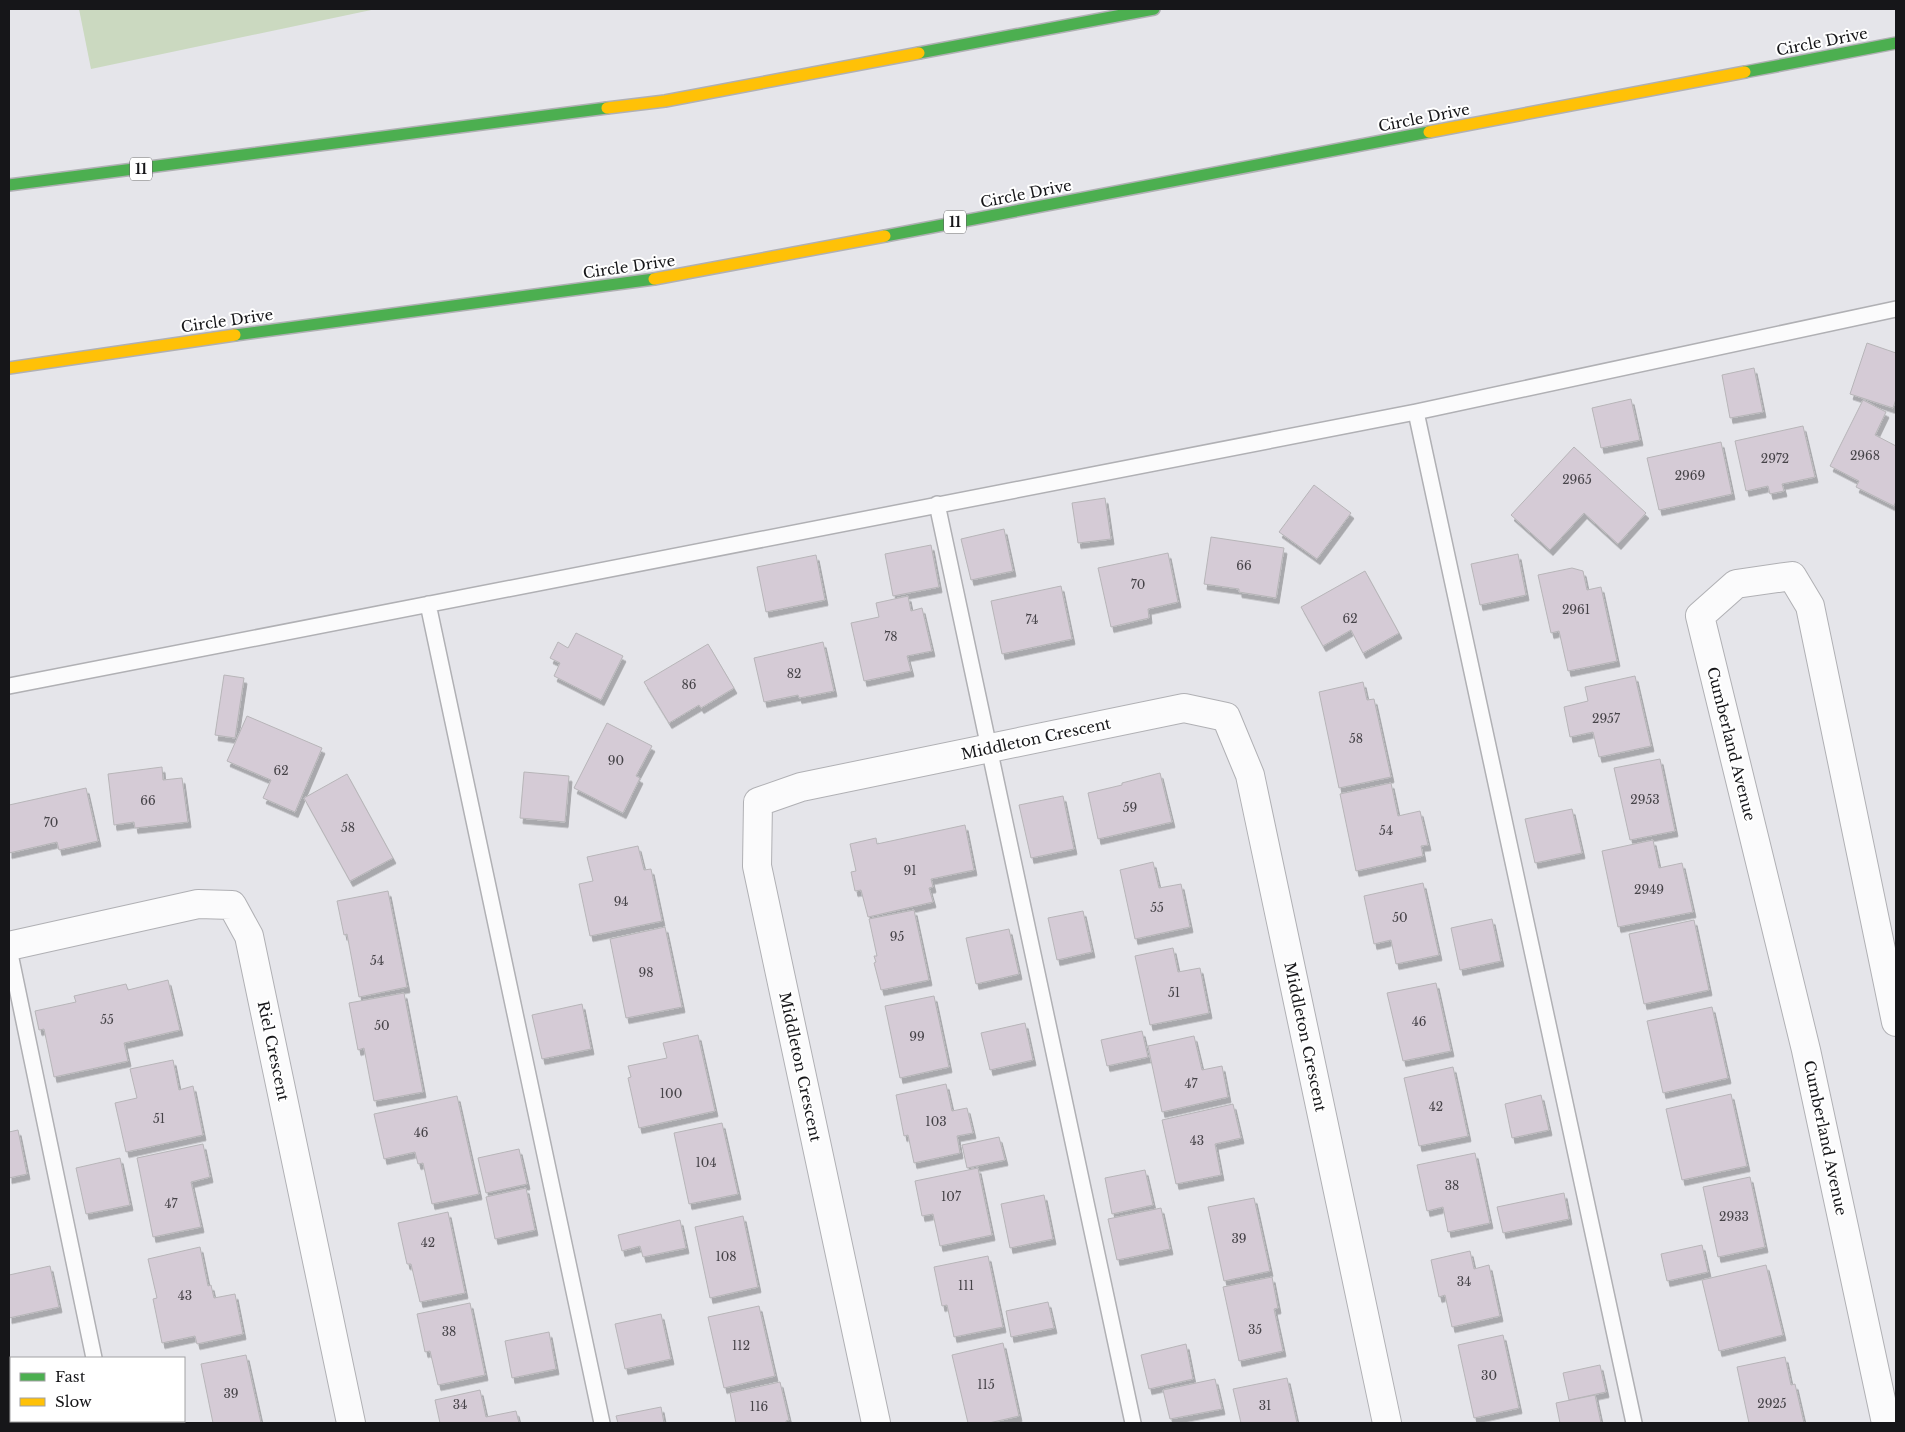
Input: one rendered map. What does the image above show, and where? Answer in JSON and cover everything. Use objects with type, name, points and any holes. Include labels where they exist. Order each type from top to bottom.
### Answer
[{"type":"highway","name":"11","points":[[9,185],[273,153],[665,101],[1154,9]]},
{"type":"highway","name":"Circle Drive","points":[[9,368],[330,321],[667,277],[1896,42]]},
{"type":"highway","points":[[48,168],[273,153]]},
{"type":"highway","points":[[9,380],[330,321]]},
{"type":"street","name":"Cumberland Avenue","points":[[1886,1423],[1806,1050],[1700,616],[1736,584],[1792,576],[1810,606],[1896,1022]]},
{"type":"street","name":"Middleton Crescent","points":[[876,1423],[756,866],[758,802],[801,787],[1184,708],[1226,717],[1250,774],[1387,1423]]},
{"type":"street","name":"Riel Crescent","points":[[9,947],[198,904],[232,905],[249,936],[351,1423]]},
{"type":"lane","points":[[9,686],[1416,412],[1896,309]]},
{"type":"lane","points":[[1416,412],[1634,1423]]},
{"type":"lane","points":[[938,504],[1134,1423]]},
{"type":"lane","points":[[428,604],[602,1423]]},
{"type":"lane","points":[[9,947],[94,1357]]},
{"type":"green space","points":[[79,9],[376,9],[91,69]]},
{"type":"building","points":[[1867,343],[1896,353],[1896,399],[1893,408],[1850,394]]},
{"type":"building","points":[[1754,368],[1763,412],[1730,418],[1722,375]]},
{"type":"building","points":[[1631,399],[1640,440],[1601,448],[1592,408]]},
{"type":"building","points":[[1863,400],[1886,412],[1875,435],[1896,446],[1896,501],[1894,506],[1856,487],[1859,481],[1830,466]]},
{"type":"building","points":[[1803,426],[1815,477],[1782,484],[1784,491],[1770,494],[1768,486],[1746,491],[1735,441]]},
{"type":"building","points":[[1721,442],[1732,494],[1659,510],[1647,458]]},
{"type":"building","points":[[1574,447],[1646,513],[1618,544],[1584,513],[1550,550],[1511,515]]},
{"type":"building","points":[[1314,485],[1351,513],[1317,559],[1279,532]]},
{"type":"building","points":[[1105,498],[1111,539],[1078,543],[1072,503]]},
{"type":"building","points":[[1004,529],[1013,571],[971,580],[961,539]]},
{"type":"building","points":[[1211,537],[1284,548],[1276,598],[1239,592],[1239,589],[1204,584]]},
{"type":"building","points":[[931,545],[939,587],[893,596],[885,554]]},
{"type":"building","points":[[1168,553],[1178,602],[1148,609],[1149,618],[1111,627],[1098,568]]},
{"type":"building","points":[[1518,554],[1526,595],[1480,605],[1471,564]]},
{"type":"building","points":[[816,555],[825,600],[766,612],[757,567]]},
{"type":"building","points":[[1572,568],[1583,571],[1587,590],[1601,587],[1617,661],[1568,671],[1559,631],[1551,633],[1538,575]]},
{"type":"building","points":[[1365,571],[1399,633],[1363,653],[1351,630],[1323,646],[1301,607]]},
{"type":"building","points":[[1061,586],[1072,639],[1002,654],[991,601]]},
{"type":"building","points":[[908,596],[911,611],[922,608],[932,651],[907,656],[911,671],[864,681],[851,623],[879,617],[876,603]]},
{"type":"building","points":[[576,633],[623,656],[601,700],[554,676],[560,663],[550,658],[558,642],[568,648]]},
{"type":"building","points":[[823,642],[834,691],[799,698],[798,695],[764,702],[754,658]]},
{"type":"building","points":[[708,644],[734,688],[701,708],[699,705],[669,723],[644,682]]},
{"type":"building","points":[[224,675],[244,678],[235,738],[215,735]]},
{"type":"building","points":[[1635,676],[1651,746],[1599,757],[1593,732],[1570,737],[1564,707],[1588,701],[1585,687]]},
{"type":"building","points":[[1363,682],[1367,700],[1374,699],[1391,777],[1339,788],[1319,692]]},
{"type":"building","points":[[247,716],[322,748],[295,812],[263,798],[271,780],[227,761]]},
{"type":"building","points":[[607,723],[652,746],[636,776],[640,778],[623,813],[574,788]]},
{"type":"building","points":[[1660,759],[1675,831],[1630,840],[1614,768]]},
{"type":"building","points":[[162,767],[163,780],[182,778],[188,822],[135,828],[134,822],[114,825],[108,774]]},
{"type":"building","points":[[524,772],[569,776],[565,822],[520,818]]},
{"type":"building","points":[[1160,773],[1172,822],[1098,839],[1088,793]]},
{"type":"building","points":[[347,774],[393,858],[350,881],[304,798]]},
{"type":"building","points":[[1391,783],[1398,816],[1420,811],[1428,845],[1421,846],[1423,856],[1356,871],[1340,794]]},
{"type":"building","points":[[86,788],[98,841],[59,850],[57,842],[9,853],[9,805]]},
{"type":"building","points":[[1063,796],[1074,849],[1031,858],[1019,805]]},
{"type":"building","points":[[1572,809],[1582,853],[1535,863],[1525,819]]},
{"type":"building","points":[[965,825],[974,870],[931,879],[933,887],[929,888],[933,902],[868,917],[861,890],[855,891],[851,872],[856,871],[850,844],[876,838],[877,844]]},
{"type":"building","points":[[1653,840],[1659,868],[1682,863],[1693,912],[1618,927],[1602,851]]},
{"type":"building","points":[[638,846],[644,870],[651,869],[662,921],[590,936],[579,884],[593,881],[587,857]]},
{"type":"building","points":[[1153,862],[1159,888],[1181,884],[1190,927],[1135,939],[1120,870]]},
{"type":"building","points":[[1423,883],[1439,955],[1396,964],[1391,940],[1374,944],[1364,896]]},
{"type":"building","points":[[388,891],[407,987],[359,997],[347,934],[344,935],[337,901]]},
{"type":"building","points":[[914,910],[929,980],[881,990],[874,963],[876,962],[874,956],[877,956],[869,919]]},
{"type":"building","points":[[1083,911],[1092,952],[1057,960],[1048,918]]},
{"type":"building","points":[[1492,919],[1501,961],[1460,970],[1451,928]]},
{"type":"building","points":[[1694,920],[1709,990],[1644,1004],[1629,934]]},
{"type":"building","points":[[665,927],[682,1007],[626,1018],[610,939]]},
{"type":"building","points":[[1009,929],[1019,974],[976,984],[966,938]]},
{"type":"building","points":[[1173,948],[1178,972],[1200,968],[1209,1013],[1150,1025],[1135,956]]},
{"type":"building","points":[[168,980],[180,1030],[124,1043],[128,1061],[54,1077],[44,1029],[39,1030],[35,1011],[76,1002],[74,996],[126,984],[128,990]]},
{"type":"building","points":[[1436,983],[1451,1051],[1403,1061],[1387,993]]},
{"type":"building","points":[[404,993],[423,1092],[374,1101],[364,1048],[358,1050],[349,1003]]},
{"type":"building","points":[[934,996],[949,1067],[900,1078],[885,1006]]},
{"type":"building","points":[[582,1004],[591,1049],[542,1059],[532,1015]]},
{"type":"building","points":[[1712,1007],[1728,1078],[1663,1093],[1647,1021]]},
{"type":"building","points":[[1025,1023],[1033,1060],[990,1070],[981,1033]]},
{"type":"building","points":[[1142,1031],[1148,1057],[1107,1066],[1101,1040]]},
{"type":"building","points":[[698,1035],[715,1111],[639,1128],[628,1078],[631,1077],[628,1066],[667,1058],[663,1043]]},
{"type":"building","points":[[1194,1036],[1202,1070],[1222,1066],[1228,1097],[1162,1112],[1148,1046]]},
{"type":"building","points":[[173,1060],[179,1090],[193,1086],[203,1135],[126,1152],[115,1103],[137,1098],[130,1069]]},
{"type":"building","points":[[1453,1067],[1468,1136],[1419,1146],[1404,1078]]},
{"type":"building","points":[[946,1084],[952,1111],[967,1108],[973,1133],[957,1136],[960,1153],[914,1163],[908,1135],[904,1136],[896,1095]]},
{"type":"building","points":[[1731,1094],[1747,1166],[1682,1180],[1666,1109]]},
{"type":"building","points":[[1541,1095],[1549,1130],[1512,1138],[1505,1104]]},
{"type":"building","points":[[457,1096],[479,1194],[432,1204],[423,1163],[418,1164],[415,1152],[384,1159],[374,1114]]},
{"type":"building","points":[[1233,1104],[1241,1138],[1215,1144],[1221,1175],[1176,1184],[1162,1120]]},
{"type":"building","points":[[722,1123],[738,1194],[689,1204],[674,1133]]},
{"type":"building","points":[[18,1130],[27,1174],[9,1178],[9,1132]]},
{"type":"building","points":[[999,1137],[1005,1160],[967,1168],[962,1145]]},
{"type":"building","points":[[203,1144],[210,1177],[191,1182],[201,1227],[153,1237],[137,1158]]},
{"type":"building","points":[[519,1149],[527,1184],[486,1193],[478,1158]]},
{"type":"building","points":[[1475,1153],[1490,1223],[1448,1232],[1443,1207],[1427,1211],[1417,1165]]},
{"type":"building","points":[[120,1158],[130,1205],[86,1214],[76,1168]]},
{"type":"building","points":[[978,1168],[992,1235],[940,1246],[933,1214],[922,1216],[915,1181]]},
{"type":"building","points":[[1145,1170],[1153,1205],[1112,1214],[1105,1178]]},
{"type":"building","points":[[1750,1177],[1765,1247],[1718,1257],[1703,1187]]},
{"type":"building","points":[[526,1188],[535,1230],[495,1239],[486,1197]]},
{"type":"building","points":[[1564,1193],[1569,1219],[1503,1233],[1497,1207]]},
{"type":"building","points":[[1044,1195],[1053,1239],[1010,1248],[1001,1204]]},
{"type":"building","points":[[1254,1198],[1270,1271],[1224,1281],[1208,1207]]},
{"type":"building","points":[[1161,1208],[1170,1249],[1117,1260],[1108,1219]]},
{"type":"building","points":[[448,1212],[465,1293],[420,1302],[411,1264],[407,1264],[398,1223]]},
{"type":"building","points":[[743,1216],[758,1287],[710,1298],[695,1227]]},
{"type":"building","points":[[680,1220],[686,1248],[643,1257],[640,1246],[622,1251],[618,1235]]},
{"type":"building","points":[[1702,1245],[1708,1272],[1667,1281],[1661,1254]]},
{"type":"building","points":[[200,1247],[208,1286],[211,1285],[214,1298],[235,1294],[243,1334],[197,1344],[195,1336],[162,1343],[153,1299],[157,1298],[148,1259]]},
{"type":"building","points":[[1470,1251],[1474,1269],[1489,1265],[1500,1316],[1452,1327],[1445,1295],[1439,1297],[1431,1260]]},
{"type":"building","points":[[988,1256],[1003,1327],[954,1337],[947,1305],[942,1306],[934,1267]]},
{"type":"building","points":[[1766,1265],[1783,1335],[1719,1351],[1702,1280]]},
{"type":"building","points":[[50,1266],[59,1307],[9,1318],[9,1275]]},
{"type":"building","points":[[1272,1277],[1278,1308],[1274,1309],[1283,1351],[1239,1361],[1223,1287]]},
{"type":"building","points":[[1048,1302],[1054,1328],[1011,1337],[1006,1311]]},
{"type":"building","points":[[470,1303],[485,1375],[438,1385],[430,1351],[425,1352],[417,1314]]},
{"type":"building","points":[[759,1306],[775,1376],[724,1388],[708,1317]]},
{"type":"building","points":[[661,1314],[671,1359],[625,1369],[615,1324]]},
{"type":"building","points":[[549,1332],[556,1369],[512,1378],[505,1341]]},
{"type":"building","points":[[1503,1335],[1519,1408],[1474,1418],[1458,1345]]},
{"type":"building","points":[[1003,1343],[1019,1416],[989,1423],[968,1423],[952,1355]]},
{"type":"building","points":[[1186,1344],[1193,1379],[1149,1389],[1141,1355]]},
{"type":"building","points":[[246,1355],[261,1423],[213,1423],[201,1364]]},
{"type":"building","points":[[1785,1357],[1791,1385],[1795,1384],[1804,1423],[1749,1423],[1737,1367]]},
{"type":"building","points":[[1600,1365],[1606,1392],[1569,1400],[1563,1373]]},
{"type":"building","points":[[1287,1378],[1297,1423],[1241,1423],[1233,1389]]},
{"type":"building","points":[[1215,1379],[1222,1409],[1170,1419],[1163,1390]]},
{"type":"building","points":[[780,1382],[789,1420],[786,1423],[736,1423],[730,1393]]},
{"type":"building","points":[[480,1390],[486,1417],[516,1411],[519,1423],[440,1423],[435,1400]]},
{"type":"building","points":[[1595,1395],[1601,1423],[1560,1423],[1556,1403]]},
{"type":"building","points":[[661,1407],[664,1423],[618,1423],[616,1416]]},
{"type":"building","points":[[172,1422],[172,1423],[129,1423]]},
{"type":"traffic: fast","points":[[919,53],[1154,9]]},
{"type":"traffic: fast","points":[[1745,72],[1896,43]]},
{"type":"traffic: fast","points":[[9,185],[607,108]]},
{"type":"traffic: fast","points":[[885,236],[1429,132]]},
{"type":"traffic: fast","points":[[235,335],[654,279]]},
{"type":"traffic: slow","points":[[607,108],[665,101],[919,53]]},
{"type":"traffic: slow","points":[[1429,132],[1745,72]]},
{"type":"traffic: slow","points":[[654,279],[885,236]]},
{"type":"traffic: slow","points":[[9,368],[235,335]]}]
